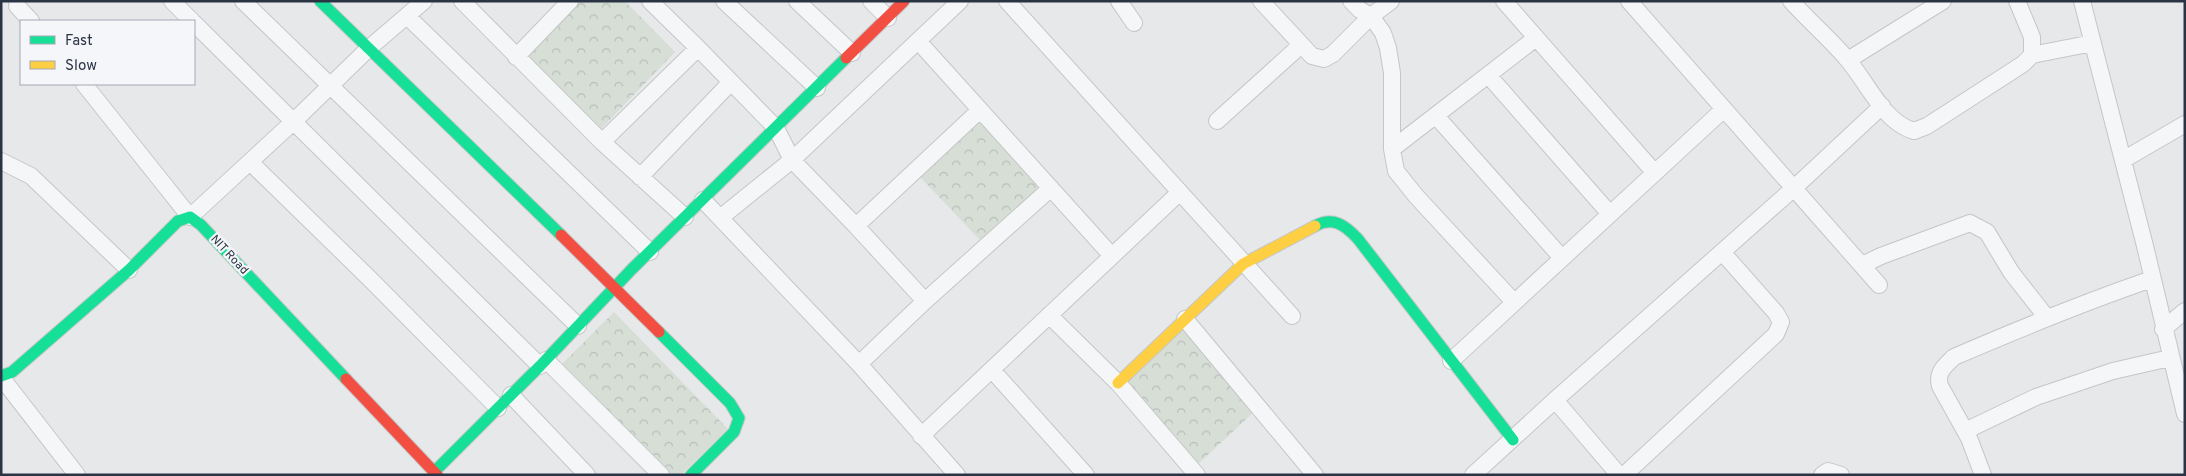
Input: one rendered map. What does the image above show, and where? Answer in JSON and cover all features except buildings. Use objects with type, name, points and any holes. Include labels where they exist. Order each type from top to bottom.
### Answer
[{"type":"street","points":[[172,1],[191,20]]},
{"type":"street","points":[[242,1],[578,326]]},
{"type":"street","points":[[320,1],[614,287],[737,411],[739,418],[734,432],[691,475]]},
{"type":"street","points":[[77,475],[2,376],[12,372],[129,270],[178,222],[190,217],[293,122],[368,49],[424,1]]},
{"type":"street","points":[[462,1],[602,142],[684,217]]},
{"type":"street","points":[[516,57],[570,1]]},
{"type":"street","points":[[650,1],[776,128],[792,160],[925,301]]},
{"type":"street","points":[[724,1],[817,88]]},
{"type":"street","points":[[797,1],[852,53]]},
{"type":"street","points":[[871,1],[888,18]]},
{"type":"street","points":[[435,473],[543,363],[614,287],[904,1]]},
{"type":"street","points":[[720,218],[792,160],[960,1]]},
{"type":"street","points":[[1007,1],[1292,316]]},
{"type":"street","points":[[1119,1],[1134,23]]},
{"type":"street","points":[[1261,1],[1312,56],[1324,59],[1333,54],[1371,16],[1391,1]]},
{"type":"street","points":[[1351,1],[1360,10],[1371,16],[1383,33],[1388,48],[1392,74],[1392,150],[1396,171],[1403,182],[1514,302]]},
{"type":"street","points":[[1504,1],[1655,172]]},
{"type":"street","points":[[1628,1],[1879,285]]},
{"type":"street","points":[[1791,1],[1848,60],[1882,106],[1902,127],[1914,131],[1927,126],[2023,64],[2032,55],[2093,43]]},
{"type":"street","points":[[1848,60],[1943,1]]},
{"type":"street","points":[[2017,1],[2032,37],[2032,55]]},
{"type":"street","points":[[2082,1],[2185,414]]},
{"type":"street","points":[[18,6],[30,20]]},
{"type":"street","points":[[407,16],[650,252]]},
{"type":"street","points":[[195,24],[293,122],[661,475]]},
{"type":"street","points":[[1392,150],[1536,38]]},
{"type":"street","points":[[918,41],[1112,256]]},
{"type":"street","points":[[1217,120],[1301,44]]},
{"type":"street","points":[[602,142],[698,48]]},
{"type":"street","points":[[1488,75],[1610,214]]},
{"type":"street","points":[[640,177],[731,82]]},
{"type":"street","points":[[85,85],[190,217]]},
{"type":"street","points":[[1475,474],[1554,400],[1794,188],[1882,106]]},
{"type":"street","points":[[1451,361],[1724,109]]},
{"type":"street","points":[[856,226],[980,110]]},
{"type":"street","points":[[1436,116],[1562,258]]},
{"type":"street","points":[[2123,160],[2185,124]]},
{"type":"street","points":[[1,161],[32,176],[129,270]]},
{"type":"street","points":[[250,162],[370,278],[498,408]]},
{"type":"street","points":[[859,364],[925,301],[1051,188]]},
{"type":"street","points":[[922,436],[1179,193]]},
{"type":"street","points":[[703,200],[859,364],[957,475]]},
{"type":"street","name":"NIT Road","points":[[190,217],[201,225],[435,473]]},
{"type":"street","points":[[1118,383],[1243,264],[1324,221],[1335,220],[1346,226],[1358,239],[1513,440]]},
{"type":"street","points":[[1862,265],[1881,256],[1970,223],[1987,232],[2016,279],[2046,318]]},
{"type":"street","points":[[1624,475],[1776,334],[1781,322],[1776,313],[1722,252]]},
{"type":"street","points":[[1982,475],[1965,431],[1940,386],[1938,380],[1940,372],[1954,357],[2088,301],[2152,280]]},
{"type":"street","points":[[2163,329],[2185,311]]},
{"type":"street","points":[[1049,316],[1118,383],[1195,474]]},
{"type":"street","points":[[1185,319],[1315,475]]},
{"type":"street","points":[[1965,431],[2036,397],[2113,371],[2170,358]]},
{"type":"street","points":[[992,370],[1086,475]]},
{"type":"street","points":[[511,395],[587,475]]},
{"type":"street","points":[[1554,400],[1620,475]]},
{"type":"street","points":[[1822,475],[1828,471],[1841,475]]},
{"type":"green space","points":[[580,1],[625,1],[675,52],[599,131],[523,58]]},
{"type":"green space","points":[[979,120],[1040,188],[980,240],[920,177]]},
{"type":"green space","points":[[614,312],[728,429],[681,475],[668,475],[560,366]]},
{"type":"green space","points":[[1184,329],[1255,411],[1195,467],[1126,384]]},
{"type":"traffic: fast","points":[[320,1],[561,235]]},
{"type":"traffic: fast","points":[[434,472],[540,366],[632,269],[846,58]]},
{"type":"traffic: fast","points":[[1,376],[12,372],[129,270],[178,221],[190,217],[201,225],[346,379]]},
{"type":"traffic: fast","points":[[1315,226],[1321,223],[1333,222],[1343,226],[1358,239],[1513,440]]},
{"type":"traffic: fast","points":[[659,332],[730,403],[739,418],[734,432],[691,475]]},
{"type":"traffic: slow","points":[[1118,383],[1243,264],[1315,226]]},
{"type":"traffic: jam","points":[[846,58],[904,1]]},
{"type":"traffic: jam","points":[[561,235],[659,332]]},
{"type":"traffic: jam","points":[[346,379],[437,475]]}]
